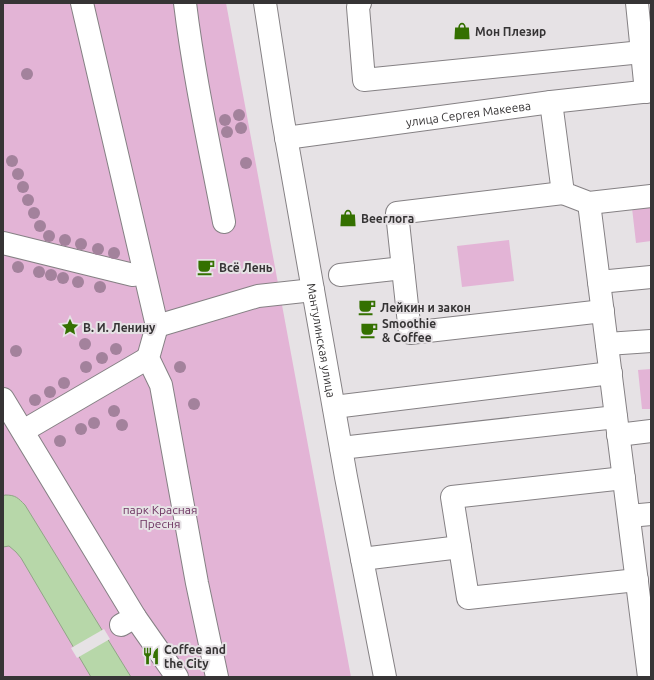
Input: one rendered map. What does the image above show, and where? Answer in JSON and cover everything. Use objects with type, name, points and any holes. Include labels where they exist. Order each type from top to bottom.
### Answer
[{"type":"street","points":[[82,3],[138,271],[157,326],[148,358],[161,385],[197,583],[217,677]]},
{"type":"street","points":[[185,3],[190,45],[224,222]]},
{"type":"street","name":"Мантулинская улица","points":[[265,3],[286,138],[341,448],[385,677]]},
{"type":"street","points":[[360,3],[358,7],[364,80],[642,52]]},
{"type":"street","points":[[637,3],[648,92]]},
{"type":"street","name":"улица Сергея Макеева","points":[[286,138],[551,102],[648,92]]},
{"type":"street","points":[[551,102],[563,193]]},
{"type":"street","points":[[603,311],[410,333],[397,213],[563,193],[590,203],[651,196]]},
{"type":"street","points":[[590,203],[629,516],[642,588],[649,677]]},
{"type":"street","points":[[3,243],[138,271]]},
{"type":"street","points":[[340,275],[403,268]]},
{"type":"street","points":[[600,282],[651,277]]},
{"type":"street","points":[[157,326],[258,296],[313,290]]},
{"type":"street","points":[[607,344],[651,341]]},
{"type":"street","points":[[23,431],[148,358]]},
{"type":"street","points":[[334,407],[611,374]]},
{"type":"street","points":[[3,399],[23,431],[128,621],[177,677]]},
{"type":"street","points":[[341,448],[617,426],[651,431]]},
{"type":"street","points":[[624,478],[452,497],[468,598],[642,588]]},
{"type":"street","points":[[629,516],[651,514]]},
{"type":"street","points":[[362,559],[460,547]]},
{"type":"green space","name":"парк Красная Пресня","points":[[3,3],[226,3],[351,677],[3,677]]},
{"type":"green space","points":[[651,206],[651,241],[636,243],[632,208]]},
{"type":"green space","points":[[509,240],[514,281],[462,287],[457,246]]},
{"type":"green space","points":[[651,369],[651,409],[642,409],[638,370]]},
{"type":"shaded area","points":[[3,496],[16,497],[25,505],[131,677],[91,677],[21,558],[9,546],[3,547]]},
{"type":"pier","points":[[104,629],[110,639],[77,658],[71,648]]},
{"type":"place","name":"Мон Плезир","points":[[462,31]]},
{"type":"place","name":"Beerлога","points":[[348,218]]},
{"type":"place","name":"Всё Лень","points":[[206,267]]},
{"type":"place","name":"Лейкин и закон","points":[[367,307]]},
{"type":"place","name":"В. И. Ленину","points":[[70,327]]},
{"type":"place","name":"Smoothie & Coffee","points":[[369,330]]},
{"type":"place","name":"Coffee and the City","points":[[151,656]]}]
